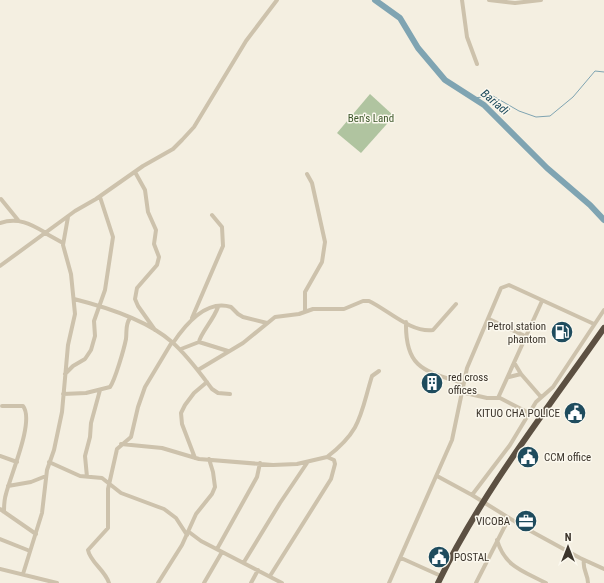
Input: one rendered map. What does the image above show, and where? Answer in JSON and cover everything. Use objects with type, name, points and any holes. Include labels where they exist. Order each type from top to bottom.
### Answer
[{"type":"highway","points":[[438,583],[456,546],[483,502],[604,328]]},
{"type":"street","points":[[0,266],[84,205],[100,197],[135,172],[173,149],[194,127],[246,41],[277,0]]},
{"type":"street","points":[[462,0],[466,37],[477,64]]},
{"type":"street","points":[[489,0],[515,3],[542,0]]},
{"type":"street","points":[[135,172],[145,190],[148,212],[156,230],[154,244],[159,257],[157,265],[137,288],[135,299],[138,306],[155,330]]},
{"type":"street","points":[[305,312],[305,292],[322,262],[325,242],[312,183],[307,174]]},
{"type":"street","points":[[64,374],[89,354],[95,336],[94,321],[100,306],[113,245],[110,224],[100,197]]},
{"type":"street","points":[[1,199],[19,221]]},
{"type":"street","points":[[109,583],[104,572],[89,555],[88,550],[108,528],[107,497],[117,448],[131,437],[138,407],[145,387],[173,342],[192,318],[223,246],[222,227],[212,215]]},
{"type":"street","points":[[23,574],[43,507],[46,476],[49,462],[54,450],[60,419],[68,345],[75,314],[71,274],[63,243],[68,216]]},
{"type":"street","points":[[0,223],[11,220],[19,221],[34,226],[63,243]]},
{"type":"street","points":[[389,583],[437,476],[454,434],[462,383],[473,351],[502,288],[509,285],[594,324]]},
{"type":"street","points":[[74,299],[100,306],[155,330],[173,342],[218,393],[230,394]]},
{"type":"street","points":[[198,370],[243,344],[267,323],[280,315],[305,312],[316,308],[344,309],[363,301],[369,301],[423,330],[433,330],[456,304]]},
{"type":"street","points":[[498,398],[515,364],[542,301]]},
{"type":"street","points":[[192,318],[218,307],[230,306],[243,317],[267,323]]},
{"type":"street","points":[[200,342],[202,334],[214,318],[218,307]]},
{"type":"street","points":[[472,495],[510,445],[529,413],[541,397],[553,387],[604,310]]},
{"type":"street","points":[[63,394],[86,393],[110,387],[115,378],[126,341],[126,326],[130,318]]},
{"type":"street","points":[[489,319],[527,337]]},
{"type":"street","points":[[406,322],[406,345],[414,361],[433,373],[462,383]]},
{"type":"street","points":[[181,350],[200,342],[228,352]]},
{"type":"street","points":[[515,364],[520,374],[541,397]]},
{"type":"street","points":[[121,444],[162,448],[195,458],[287,465],[327,457],[344,443],[353,430],[363,413],[372,376],[379,371]]},
{"type":"street","points":[[509,377],[520,374]]},
{"type":"street","points":[[195,458],[182,424],[181,413],[194,393],[207,382]]},
{"type":"street","points":[[88,477],[84,461],[90,440],[90,428],[100,390]]},
{"type":"street","points":[[461,392],[487,398],[498,398],[529,413]]},
{"type":"street","points":[[2,406],[23,406],[25,410],[24,440],[8,486],[2,511],[36,534]]},
{"type":"street","points":[[0,456],[17,462]]},
{"type":"street","points":[[270,576],[331,479],[335,462],[331,458],[327,457]]},
{"type":"street","points":[[158,583],[188,534],[196,514],[212,494],[215,487],[209,459]]},
{"type":"street","points":[[49,462],[74,474],[97,477],[109,483],[121,493],[172,514],[182,524],[188,534],[282,583]]},
{"type":"street","points":[[244,562],[277,507],[308,462]]},
{"type":"street","points":[[217,549],[257,477],[260,463]]},
{"type":"street","points":[[8,486],[31,482],[46,476]]},
{"type":"street","points":[[437,476],[584,560],[604,569]]},
{"type":"street","points":[[476,583],[509,518]]},
{"type":"street","points":[[0,539],[30,551]]},
{"type":"street","points":[[497,540],[500,551],[510,563],[519,570],[546,583]]},
{"type":"street","points":[[204,583],[222,552]]},
{"type":"street","points":[[401,558],[441,576]]},
{"type":"street","points":[[584,560],[583,569],[588,576],[588,583]]},
{"type":"street","points":[[0,568],[58,583]]},
{"type":"street","points":[[251,583],[258,570]]},
{"type":"green space","name":"Ben's Land","points":[[370,94],[394,116],[361,153],[337,133]]},
{"type":"waterway","name":"Bariadi","points":[[375,0],[400,18],[418,48],[445,80],[484,105],[547,168],[590,205],[604,220]]},
{"type":"waterway","points":[[473,98],[493,96],[519,111],[536,117],[550,116],[573,97],[595,71],[604,72]]},
{"type":"place","name":"Petrol station phantom","points":[[562,332]]},
{"type":"place","name":"red cross offices","points":[[432,383]]},
{"type":"place","name":"KITUO CHA POLICE","points":[[575,413]]},
{"type":"place","name":"CCM office","points":[[528,457]]},
{"type":"place","name":"VICOBA","points":[[526,521]]},
{"type":"place","name":"POSTAL","points":[[439,557]]}]
